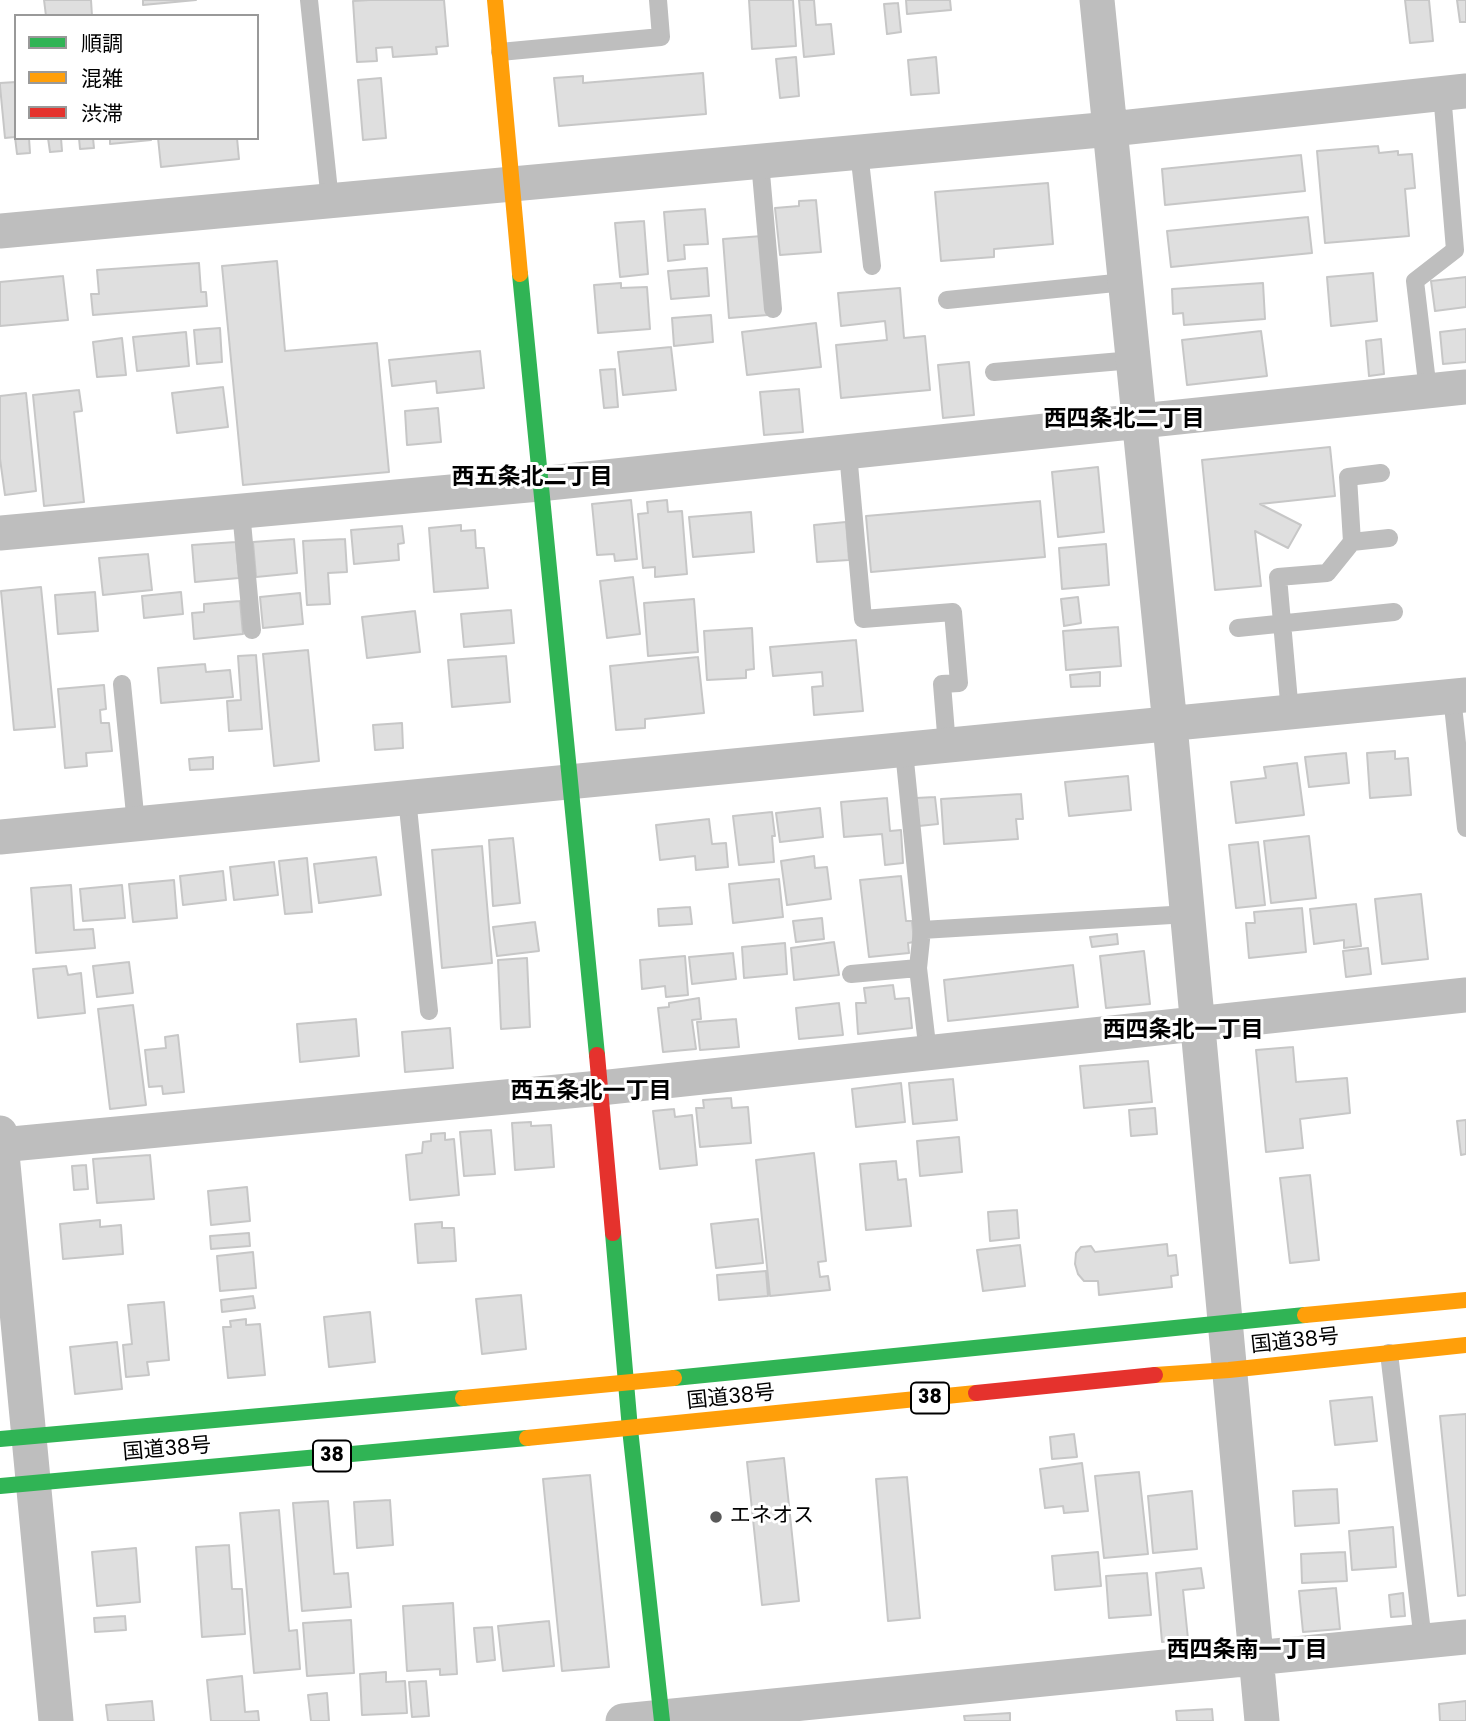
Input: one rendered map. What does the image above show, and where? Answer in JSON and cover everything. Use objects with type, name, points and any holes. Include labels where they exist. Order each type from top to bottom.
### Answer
[{"type":"main road","points":[[495,0],[539,484],[600,1088],[630,1429],[662,1719]]},
{"type":"main road","name":"国道38号","points":[[15,1438],[626,1383],[1466,1300]]},
{"type":"main road","name":"国道38号","points":[[17,1485],[630,1429],[1466,1345]]},
{"type":"street","points":[[1097,0],[1170,725],[1262,1721]]},
{"type":"street","points":[[0,231],[760,162],[1454,92]]},
{"type":"street","points":[[0,533],[539,484],[1466,387]]},
{"type":"street","points":[[0,837],[1459,695]]},
{"type":"street","points":[[56,1721],[17,1485],[0,1141],[600,1088],[1466,995]]},
{"type":"street","points":[[622,1721],[1466,1637]]},
{"type":"lane","points":[[309,0],[330,201]]},
{"type":"lane","points":[[500,52],[662,37],[658,0]]},
{"type":"lane","points":[[1428,391],[1415,281],[1455,250],[1454,92]]},
{"type":"lane","points":[[859,152],[872,266]]},
{"type":"lane","points":[[760,162],[773,309]]},
{"type":"lane","points":[[947,300],[1125,282]]},
{"type":"lane","points":[[994,372],[1133,360]]},
{"type":"lane","points":[[848,453],[863,620],[953,612],[959,683],[942,684],[947,746]]},
{"type":"lane","points":[[1290,713],[1278,578],[1327,573],[1352,542],[1348,477],[1381,473]]},
{"type":"lane","points":[[241,511],[252,630]]},
{"type":"lane","points":[[1352,542],[1389,538]]},
{"type":"lane","points":[[1238,628],[1394,612]]},
{"type":"lane","points":[[122,684],[136,824]]},
{"type":"lane","points":[[1459,695],[1466,828]]},
{"type":"lane","points":[[904,751],[922,930],[918,968],[928,1053]]},
{"type":"lane","points":[[407,798],[429,1011]]},
{"type":"lane","points":[[922,930],[1188,914]]},
{"type":"lane","points":[[851,974],[918,968]]},
{"type":"lane","points":[[1389,1353],[1423,1641]]},
{"type":"building","points":[[44,0],[91,0],[92,14],[46,14]]},
{"type":"building","points":[[143,0],[196,0],[143,5]]},
{"type":"building","points":[[444,0],[448,46],[436,47],[437,54],[393,57],[392,47],[376,48],[377,61],[357,62],[353,1]]},
{"type":"building","points":[[749,0],[793,0],[796,46],[752,49]]},
{"type":"building","points":[[799,0],[814,0],[816,25],[831,24],[834,54],[804,57]]},
{"type":"building","points":[[906,0],[950,0],[951,10],[907,14]]},
{"type":"building","points":[[1405,0],[1429,0],[1433,41],[1410,43]]},
{"type":"building","points":[[1457,0],[1466,0],[1466,22],[1460,22]]},
{"type":"building","points":[[898,3],[901,32],[887,34],[884,4]]},
{"type":"building","points":[[796,57],[799,96],[780,98],[776,59]]},
{"type":"building","points":[[936,57],[939,93],[911,95],[908,60]]},
{"type":"building","points":[[703,73],[706,114],[559,126],[554,78],[583,76],[583,83]]},
{"type":"building","points":[[381,78],[386,138],[363,140],[358,80]]},
{"type":"building","points":[[14,82],[14,137],[5,138],[0,83]]},
{"type":"building","points":[[15,140],[29,140],[30,153],[17,154]]},
{"type":"building","points":[[48,140],[61,140],[62,151],[50,152]]},
{"type":"building","points":[[79,140],[93,140],[94,148],[80,149]]},
{"type":"building","points":[[110,140],[151,140],[110,144]]},
{"type":"building","points":[[158,140],[237,140],[239,159],[161,167]]},
{"type":"building","points":[[1378,146],[1379,153],[1398,151],[1398,155],[1412,154],[1415,188],[1405,189],[1409,236],[1325,243],[1317,151]]},
{"type":"building","points":[[1301,155],[1305,191],[1165,205],[1162,169]]},
{"type":"building","points":[[1048,183],[1053,244],[994,249],[994,257],[941,261],[935,192]]},
{"type":"building","points":[[816,200],[821,252],[780,255],[775,208],[799,206],[799,201]]},
{"type":"building","points":[[705,209],[708,244],[684,245],[685,259],[668,261],[664,212]]},
{"type":"building","points":[[1308,217],[1312,253],[1171,267],[1167,231]]},
{"type":"building","points":[[644,221],[648,274],[620,277],[615,223]]},
{"type":"building","points":[[762,236],[768,315],[729,318],[723,239]]},
{"type":"building","points":[[277,261],[285,351],[377,343],[389,472],[243,485],[222,266]]},
{"type":"building","points":[[199,263],[201,292],[206,292],[207,306],[93,315],[91,294],[99,294],[97,270]]},
{"type":"building","points":[[707,268],[709,296],[671,299],[668,271]]},
{"type":"building","points":[[1373,273],[1377,321],[1331,326],[1327,277]]},
{"type":"building","points":[[63,276],[68,320],[0,326],[0,282]]},
{"type":"building","points":[[1466,277],[1466,307],[1435,311],[1431,281]]},
{"type":"building","points":[[621,283],[621,288],[647,287],[650,329],[598,333],[594,285]]},
{"type":"building","points":[[1263,283],[1265,319],[1184,325],[1183,313],[1173,314],[1172,289]]},
{"type":"building","points":[[900,288],[904,338],[925,336],[930,390],[841,398],[836,345],[887,340],[885,321],[841,326],[838,293]]},
{"type":"building","points":[[711,315],[713,342],[674,346],[672,318]]},
{"type":"building","points":[[816,323],[821,367],[747,375],[742,332]]},
{"type":"building","points":[[220,328],[222,362],[197,364],[194,330]]},
{"type":"building","points":[[1466,329],[1466,362],[1443,364],[1440,332]]},
{"type":"building","points":[[1261,331],[1267,376],[1187,385],[1182,340]]},
{"type":"building","points":[[186,332],[189,366],[137,371],[133,337]]},
{"type":"building","points":[[122,338],[126,375],[97,377],[93,342]]},
{"type":"building","points":[[1381,339],[1384,374],[1369,376],[1366,341]]},
{"type":"building","points":[[671,347],[676,390],[623,395],[618,352]]},
{"type":"building","points":[[480,351],[484,388],[437,393],[436,381],[392,386],[389,360]]},
{"type":"building","points":[[969,362],[974,415],[943,418],[938,365]]},
{"type":"building","points":[[615,369],[618,407],[604,408],[600,370]]},
{"type":"building","points":[[223,387],[228,427],[177,433],[172,393]]},
{"type":"building","points":[[799,389],[803,432],[764,435],[760,392]]},
{"type":"building","points":[[79,390],[82,411],[74,412],[84,502],[44,506],[33,395]]},
{"type":"building","points":[[26,393],[36,491],[5,495],[0,459],[0,396]]},
{"type":"building","points":[[438,408],[441,442],[407,445],[405,411]]},
{"type":"building","points":[[1330,447],[1335,496],[1260,504],[1301,525],[1288,548],[1255,531],[1261,586],[1215,590],[1202,460]]},
{"type":"building","points":[[1098,467],[1104,532],[1058,537],[1052,472]]},
{"type":"building","points":[[631,500],[637,559],[615,561],[614,554],[597,555],[592,504]]},
{"type":"building","points":[[667,500],[668,512],[682,511],[687,574],[655,577],[655,567],[643,568],[638,514],[648,513],[647,502]]},
{"type":"building","points":[[1040,501],[1045,557],[871,572],[866,516]]},
{"type":"building","points":[[751,512],[754,552],[693,557],[689,517]]},
{"type":"building","points":[[846,522],[849,560],[817,562],[814,525]]},
{"type":"building","points":[[461,525],[461,531],[475,530],[476,548],[484,548],[488,588],[434,592],[429,528]]},
{"type":"building","points":[[402,526],[404,543],[398,544],[399,560],[354,564],[351,530]]},
{"type":"building","points":[[294,539],[297,573],[256,577],[253,542]]},
{"type":"building","points":[[345,539],[347,572],[328,573],[330,604],[307,605],[303,541]]},
{"type":"building","points":[[236,542],[239,578],[195,582],[192,545]]},
{"type":"building","points":[[1106,544],[1109,585],[1062,589],[1059,548]]},
{"type":"building","points":[[148,554],[152,590],[103,595],[99,558]]},
{"type":"building","points":[[633,577],[640,634],[607,638],[600,581]]},
{"type":"building","points":[[41,587],[55,727],[14,730],[1,591]]},
{"type":"building","points":[[95,592],[98,631],[58,634],[55,595]]},
{"type":"building","points":[[181,592],[183,614],[144,618],[142,596]]},
{"type":"building","points":[[300,593],[303,624],[263,628],[260,597]]},
{"type":"building","points":[[1078,597],[1081,623],[1064,626],[1061,599]]},
{"type":"building","points":[[694,599],[698,652],[648,656],[644,603]]},
{"type":"building","points":[[240,601],[243,634],[194,639],[192,613],[204,612],[204,604]]},
{"type":"building","points":[[511,610],[514,643],[464,647],[461,614]]},
{"type":"building","points":[[415,611],[420,652],[367,658],[362,617]]},
{"type":"building","points":[[1118,627],[1121,666],[1066,670],[1063,631]]},
{"type":"building","points":[[752,628],[754,669],[746,670],[746,678],[707,680],[704,631]]},
{"type":"building","points":[[856,640],[863,711],[814,715],[812,687],[823,686],[822,672],[773,676],[770,647]]},
{"type":"building","points":[[308,650],[319,761],[274,766],[263,654]]},
{"type":"building","points":[[256,655],[262,729],[229,731],[227,701],[241,700],[238,656]]},
{"type":"building","points":[[506,656],[510,702],[452,707],[448,660]]},
{"type":"building","points":[[698,657],[704,713],[645,719],[645,728],[616,730],[610,666]]},
{"type":"building","points":[[205,664],[206,672],[230,670],[233,697],[161,703],[158,668]]},
{"type":"building","points":[[1100,672],[1100,686],[1071,687],[1070,675]]},
{"type":"building","points":[[104,685],[106,709],[100,710],[101,723],[109,723],[112,751],[86,753],[87,766],[65,768],[58,689]]},
{"type":"building","points":[[402,723],[403,748],[375,750],[373,725]]},
{"type":"building","points":[[1395,751],[1395,759],[1408,758],[1411,795],[1370,798],[1367,753]]},
{"type":"building","points":[[1346,753],[1349,783],[1309,787],[1305,757]]},
{"type":"building","points":[[213,757],[213,769],[190,770],[189,759]]},
{"type":"building","points":[[1297,763],[1304,815],[1236,823],[1231,782],[1266,778],[1264,767]]},
{"type":"building","points":[[1128,776],[1131,810],[1069,816],[1065,782]]},
{"type":"building","points":[[1021,794],[1023,819],[1016,819],[1018,839],[944,844],[941,799]]},
{"type":"building","points":[[935,797],[938,824],[919,826],[916,798]]},
{"type":"building","points":[[887,798],[890,831],[901,830],[903,863],[885,865],[882,834],[844,837],[841,802]]},
{"type":"building","points":[[820,808],[823,837],[780,842],[776,813]]},
{"type":"building","points":[[772,812],[774,862],[739,865],[733,816]]},
{"type":"building","points":[[709,819],[712,844],[726,843],[728,867],[696,870],[695,856],[660,860],[656,825]]},
{"type":"building","points":[[1309,836],[1316,898],[1271,903],[1264,841]]},
{"type":"building","points":[[513,838],[520,903],[493,906],[489,840]]},
{"type":"building","points":[[1258,842],[1265,905],[1236,908],[1229,845]]},
{"type":"building","points":[[482,846],[492,963],[442,968],[432,850]]},
{"type":"building","points":[[814,856],[815,868],[827,867],[831,899],[787,905],[781,861]]},
{"type":"building","points":[[376,857],[381,895],[319,903],[314,864]]},
{"type":"building","points":[[307,858],[312,912],[285,914],[279,861]]},
{"type":"building","points":[[274,862],[278,895],[234,900],[230,867]]},
{"type":"building","points":[[223,871],[226,900],[183,905],[180,876]]},
{"type":"building","points":[[901,876],[906,921],[912,921],[914,942],[908,943],[909,953],[869,957],[860,880]]},
{"type":"building","points":[[779,879],[783,917],[733,923],[729,884]]},
{"type":"building","points":[[174,880],[177,918],[133,922],[129,884]]},
{"type":"building","points":[[71,885],[74,930],[93,929],[95,948],[36,953],[31,888]]},
{"type":"building","points":[[122,885],[125,918],[83,921],[80,889]]},
{"type":"building","points":[[1421,894],[1428,959],[1382,964],[1375,899]]},
{"type":"building","points":[[1356,904],[1361,946],[1344,948],[1344,940],[1314,944],[1310,909]]},
{"type":"building","points":[[690,907],[692,924],[659,926],[658,909]]},
{"type":"building","points":[[1302,908],[1306,952],[1249,958],[1246,923],[1255,923],[1254,912]]},
{"type":"building","points":[[822,918],[824,939],[796,942],[793,921]]},
{"type":"building","points":[[535,922],[539,951],[497,956],[493,927]]},
{"type":"building","points":[[1117,934],[1118,944],[1092,947],[1090,937]]},
{"type":"building","points":[[834,942],[839,975],[794,980],[791,948]]},
{"type":"building","points":[[785,943],[787,974],[744,978],[742,947]]},
{"type":"building","points":[[1368,948],[1371,974],[1346,977],[1343,951]]},
{"type":"building","points":[[1144,951],[1150,1004],[1106,1008],[1100,956]]},
{"type":"building","points":[[733,953],[736,979],[692,984],[689,957]]},
{"type":"building","points":[[685,956],[688,995],[666,997],[665,986],[642,989],[640,960]]},
{"type":"building","points":[[527,958],[530,1027],[501,1029],[498,960]]},
{"type":"building","points":[[129,962],[133,993],[97,997],[93,966]]},
{"type":"building","points":[[1073,965],[1078,1007],[948,1021],[944,980]]},
{"type":"building","points":[[66,966],[68,975],[81,973],[85,1013],[38,1018],[33,969]]},
{"type":"building","points":[[893,985],[895,999],[909,998],[912,1028],[858,1034],[856,1003],[866,1003],[864,988]]},
{"type":"building","points":[[699,998],[701,1019],[692,1020],[696,1049],[663,1052],[658,1008],[669,1007],[669,1003]]},
{"type":"building","points":[[839,1003],[843,1035],[799,1039],[796,1008]]},
{"type":"building","points":[[133,1005],[146,1105],[110,1109],[98,1009]]},
{"type":"building","points":[[356,1019],[359,1056],[300,1062],[297,1024]]},
{"type":"building","points":[[736,1019],[739,1047],[700,1050],[697,1022]]},
{"type":"building","points":[[450,1028],[453,1068],[405,1072],[402,1032]]},
{"type":"building","points":[[178,1035],[184,1092],[163,1094],[162,1086],[149,1087],[145,1050],[166,1048],[165,1037]]},
{"type":"building","points":[[1293,1047],[1296,1082],[1347,1078],[1350,1113],[1300,1119],[1303,1148],[1266,1152],[1256,1050]]},
{"type":"building","points":[[1148,1061],[1152,1102],[1084,1108],[1080,1066]]},
{"type":"building","points":[[953,1079],[957,1120],[913,1124],[909,1083]]},
{"type":"building","points":[[901,1083],[905,1122],[856,1127],[852,1089]]},
{"type":"building","points":[[731,1098],[732,1108],[748,1107],[751,1143],[700,1147],[696,1108],[704,1108],[703,1100]]},
{"type":"building","points":[[1155,1108],[1157,1134],[1131,1136],[1129,1110]]},
{"type":"building","points":[[674,1109],[675,1117],[692,1115],[697,1165],[660,1169],[653,1111]]},
{"type":"building","points":[[1466,1120],[1466,1154],[1461,1155],[1457,1121]]},
{"type":"building","points":[[531,1122],[531,1126],[551,1125],[554,1167],[515,1170],[512,1123]]},
{"type":"building","points":[[491,1130],[495,1174],[464,1176],[460,1132]]},
{"type":"building","points":[[445,1133],[445,1140],[454,1139],[459,1195],[410,1200],[406,1155],[422,1153],[423,1142],[431,1141],[431,1134]]},
{"type":"building","points":[[959,1137],[962,1172],[920,1176],[917,1141]]},
{"type":"building","points":[[814,1153],[826,1261],[818,1262],[820,1277],[828,1276],[830,1290],[770,1296],[756,1160]]},
{"type":"building","points":[[150,1155],[154,1199],[97,1203],[93,1159]]},
{"type":"building","points":[[896,1161],[898,1180],[906,1179],[911,1226],[866,1230],[860,1164]]},
{"type":"building","points":[[86,1165],[88,1189],[74,1190],[72,1166]]},
{"type":"building","points":[[1310,1175],[1319,1260],[1290,1263],[1280,1178]]},
{"type":"building","points":[[247,1187],[250,1221],[211,1225],[208,1191]]},
{"type":"building","points":[[1017,1210],[1019,1238],[990,1241],[988,1212]]},
{"type":"building","points":[[758,1219],[763,1263],[716,1268],[711,1224]]},
{"type":"building","points":[[100,1220],[100,1227],[121,1225],[123,1254],[63,1259],[60,1224]]},
{"type":"building","points":[[442,1222],[442,1228],[454,1228],[456,1261],[418,1263],[415,1224]]},
{"type":"building","points":[[249,1233],[250,1246],[211,1249],[210,1236]]},
{"type":"building","points":[[1167,1244],[1168,1256],[1176,1255],[1178,1275],[1171,1276],[1172,1287],[1099,1295],[1098,1281],[1084,1281],[1075,1264],[1076,1253],[1081,1247],[1091,1246],[1095,1252]]},
{"type":"building","points":[[1020,1245],[1025,1286],[983,1291],[977,1250]]},
{"type":"building","points":[[253,1252],[256,1288],[220,1291],[217,1256]]},
{"type":"building","points":[[766,1271],[768,1296],[719,1300],[717,1275]]},
{"type":"building","points":[[521,1295],[526,1349],[482,1354],[476,1299]]},
{"type":"building","points":[[253,1296],[255,1308],[222,1312],[221,1300]]},
{"type":"building","points":[[164,1302],[169,1360],[147,1362],[149,1375],[126,1377],[123,1345],[132,1344],[128,1305]]},
{"type":"building","points":[[370,1312],[375,1362],[329,1367],[324,1317]]},
{"type":"building","points":[[246,1319],[246,1325],[260,1324],[265,1375],[228,1378],[223,1327],[231,1327],[230,1321]]},
{"type":"building","points":[[117,1342],[122,1389],[75,1394],[70,1347]]},
{"type":"building","points":[[1372,1397],[1377,1441],[1335,1445],[1330,1401]]},
{"type":"building","points":[[1466,1414],[1466,1595],[1458,1596],[1440,1416]]},
{"type":"building","points":[[1074,1434],[1077,1457],[1052,1459],[1050,1437]]},
{"type":"building","points":[[784,1458],[799,1601],[762,1605],[747,1462]]},
{"type":"building","points":[[1082,1463],[1088,1511],[1064,1513],[1063,1506],[1045,1508],[1040,1469]]},
{"type":"building","points":[[1139,1472],[1148,1554],[1104,1558],[1095,1476]]},
{"type":"building","points":[[590,1475],[609,1667],[562,1671],[543,1479]]},
{"type":"building","points":[[907,1477],[920,1618],[888,1621],[876,1479]]},
{"type":"building","points":[[1337,1489],[1339,1523],[1295,1526],[1293,1491]]},
{"type":"building","points":[[1192,1491],[1197,1549],[1153,1553],[1148,1496]]},
{"type":"building","points":[[390,1500],[393,1545],[357,1548],[354,1502]]},
{"type":"building","points":[[328,1501],[334,1574],[348,1573],[351,1607],[302,1611],[293,1503]]},
{"type":"building","points":[[279,1510],[289,1631],[297,1630],[300,1669],[254,1673],[240,1513]]},
{"type":"building","points":[[1393,1527],[1396,1567],[1352,1570],[1349,1531]]},
{"type":"building","points":[[229,1545],[232,1589],[242,1589],[245,1634],[202,1637],[196,1547]]},
{"type":"building","points":[[136,1548],[140,1602],[97,1606],[92,1552]]},
{"type":"building","points":[[1098,1552],[1101,1586],[1055,1590],[1052,1556]]},
{"type":"building","points":[[1345,1552],[1347,1581],[1302,1583],[1301,1554]]},
{"type":"building","points":[[1201,1568],[1204,1588],[1183,1590],[1188,1639],[1162,1642],[1156,1573]]},
{"type":"building","points":[[1147,1573],[1151,1615],[1109,1618],[1106,1576]]},
{"type":"building","points":[[1336,1588],[1340,1629],[1303,1632],[1299,1591]]},
{"type":"building","points":[[1403,1593],[1405,1616],[1391,1617],[1389,1595]]},
{"type":"building","points":[[453,1603],[457,1674],[440,1675],[440,1669],[407,1671],[403,1606]]},
{"type":"building","points":[[125,1616],[126,1630],[95,1632],[94,1618]]},
{"type":"building","points":[[351,1620],[354,1673],[307,1676],[303,1623]]},
{"type":"building","points":[[549,1621],[554,1666],[503,1671],[498,1626]]},
{"type":"building","points":[[492,1627],[495,1660],[477,1662],[474,1628]]},
{"type":"building","points":[[386,1672],[386,1682],[405,1681],[407,1713],[362,1715],[360,1674]]},
{"type":"building","points":[[242,1676],[245,1712],[258,1711],[259,1721],[211,1721],[207,1680]]},
{"type":"building","points":[[426,1681],[429,1716],[412,1717],[409,1682]]},
{"type":"building","points":[[327,1693],[329,1721],[311,1721],[308,1695]]},
{"type":"building","points":[[152,1701],[154,1721],[108,1721],[106,1705]]},
{"type":"building","points":[[1466,1701],[1466,1721],[1440,1721],[1439,1704]]},
{"type":"building","points":[[1212,1709],[1213,1721],[1177,1721],[1176,1711]]},
{"type":"building","points":[[1010,1713],[1010,1721],[965,1721],[964,1716]]},
{"type":"traffic: fast","points":[[520,274],[597,1055]]},
{"type":"traffic: fast","points":[[613,1233],[630,1429],[662,1721]]},
{"type":"traffic: fast","points":[[674,1378],[1305,1315]]},
{"type":"traffic: fast","points":[[0,1439],[463,1398]]},
{"type":"traffic: fast","points":[[0,1486],[527,1438]]},
{"type":"traffic: slow","points":[[495,0],[520,274]]},
{"type":"traffic: slow","points":[[1305,1315],[1466,1300]]},
{"type":"traffic: slow","points":[[1155,1375],[1229,1370],[1466,1345]]},
{"type":"traffic: slow","points":[[463,1398],[674,1378]]},
{"type":"traffic: slow","points":[[527,1438],[976,1393]]},
{"type":"traffic: jam","points":[[597,1055],[613,1233]]},
{"type":"traffic: jam","points":[[976,1393],[1155,1375]]},
{"type":"place","name":"エネオス","points":[[716,1517]]},
{"type":"district","name":"西四条北二丁目","points":[[1124,420]]},
{"type":"district","name":"西五条北二丁目","points":[[532,478]]},
{"type":"district","name":"西四条北一丁目","points":[[1183,1031]]},
{"type":"district","name":"西五条北一丁目","points":[[591,1092]]},
{"type":"district","name":"西四条南一丁目","points":[[1247,1651]]}]
